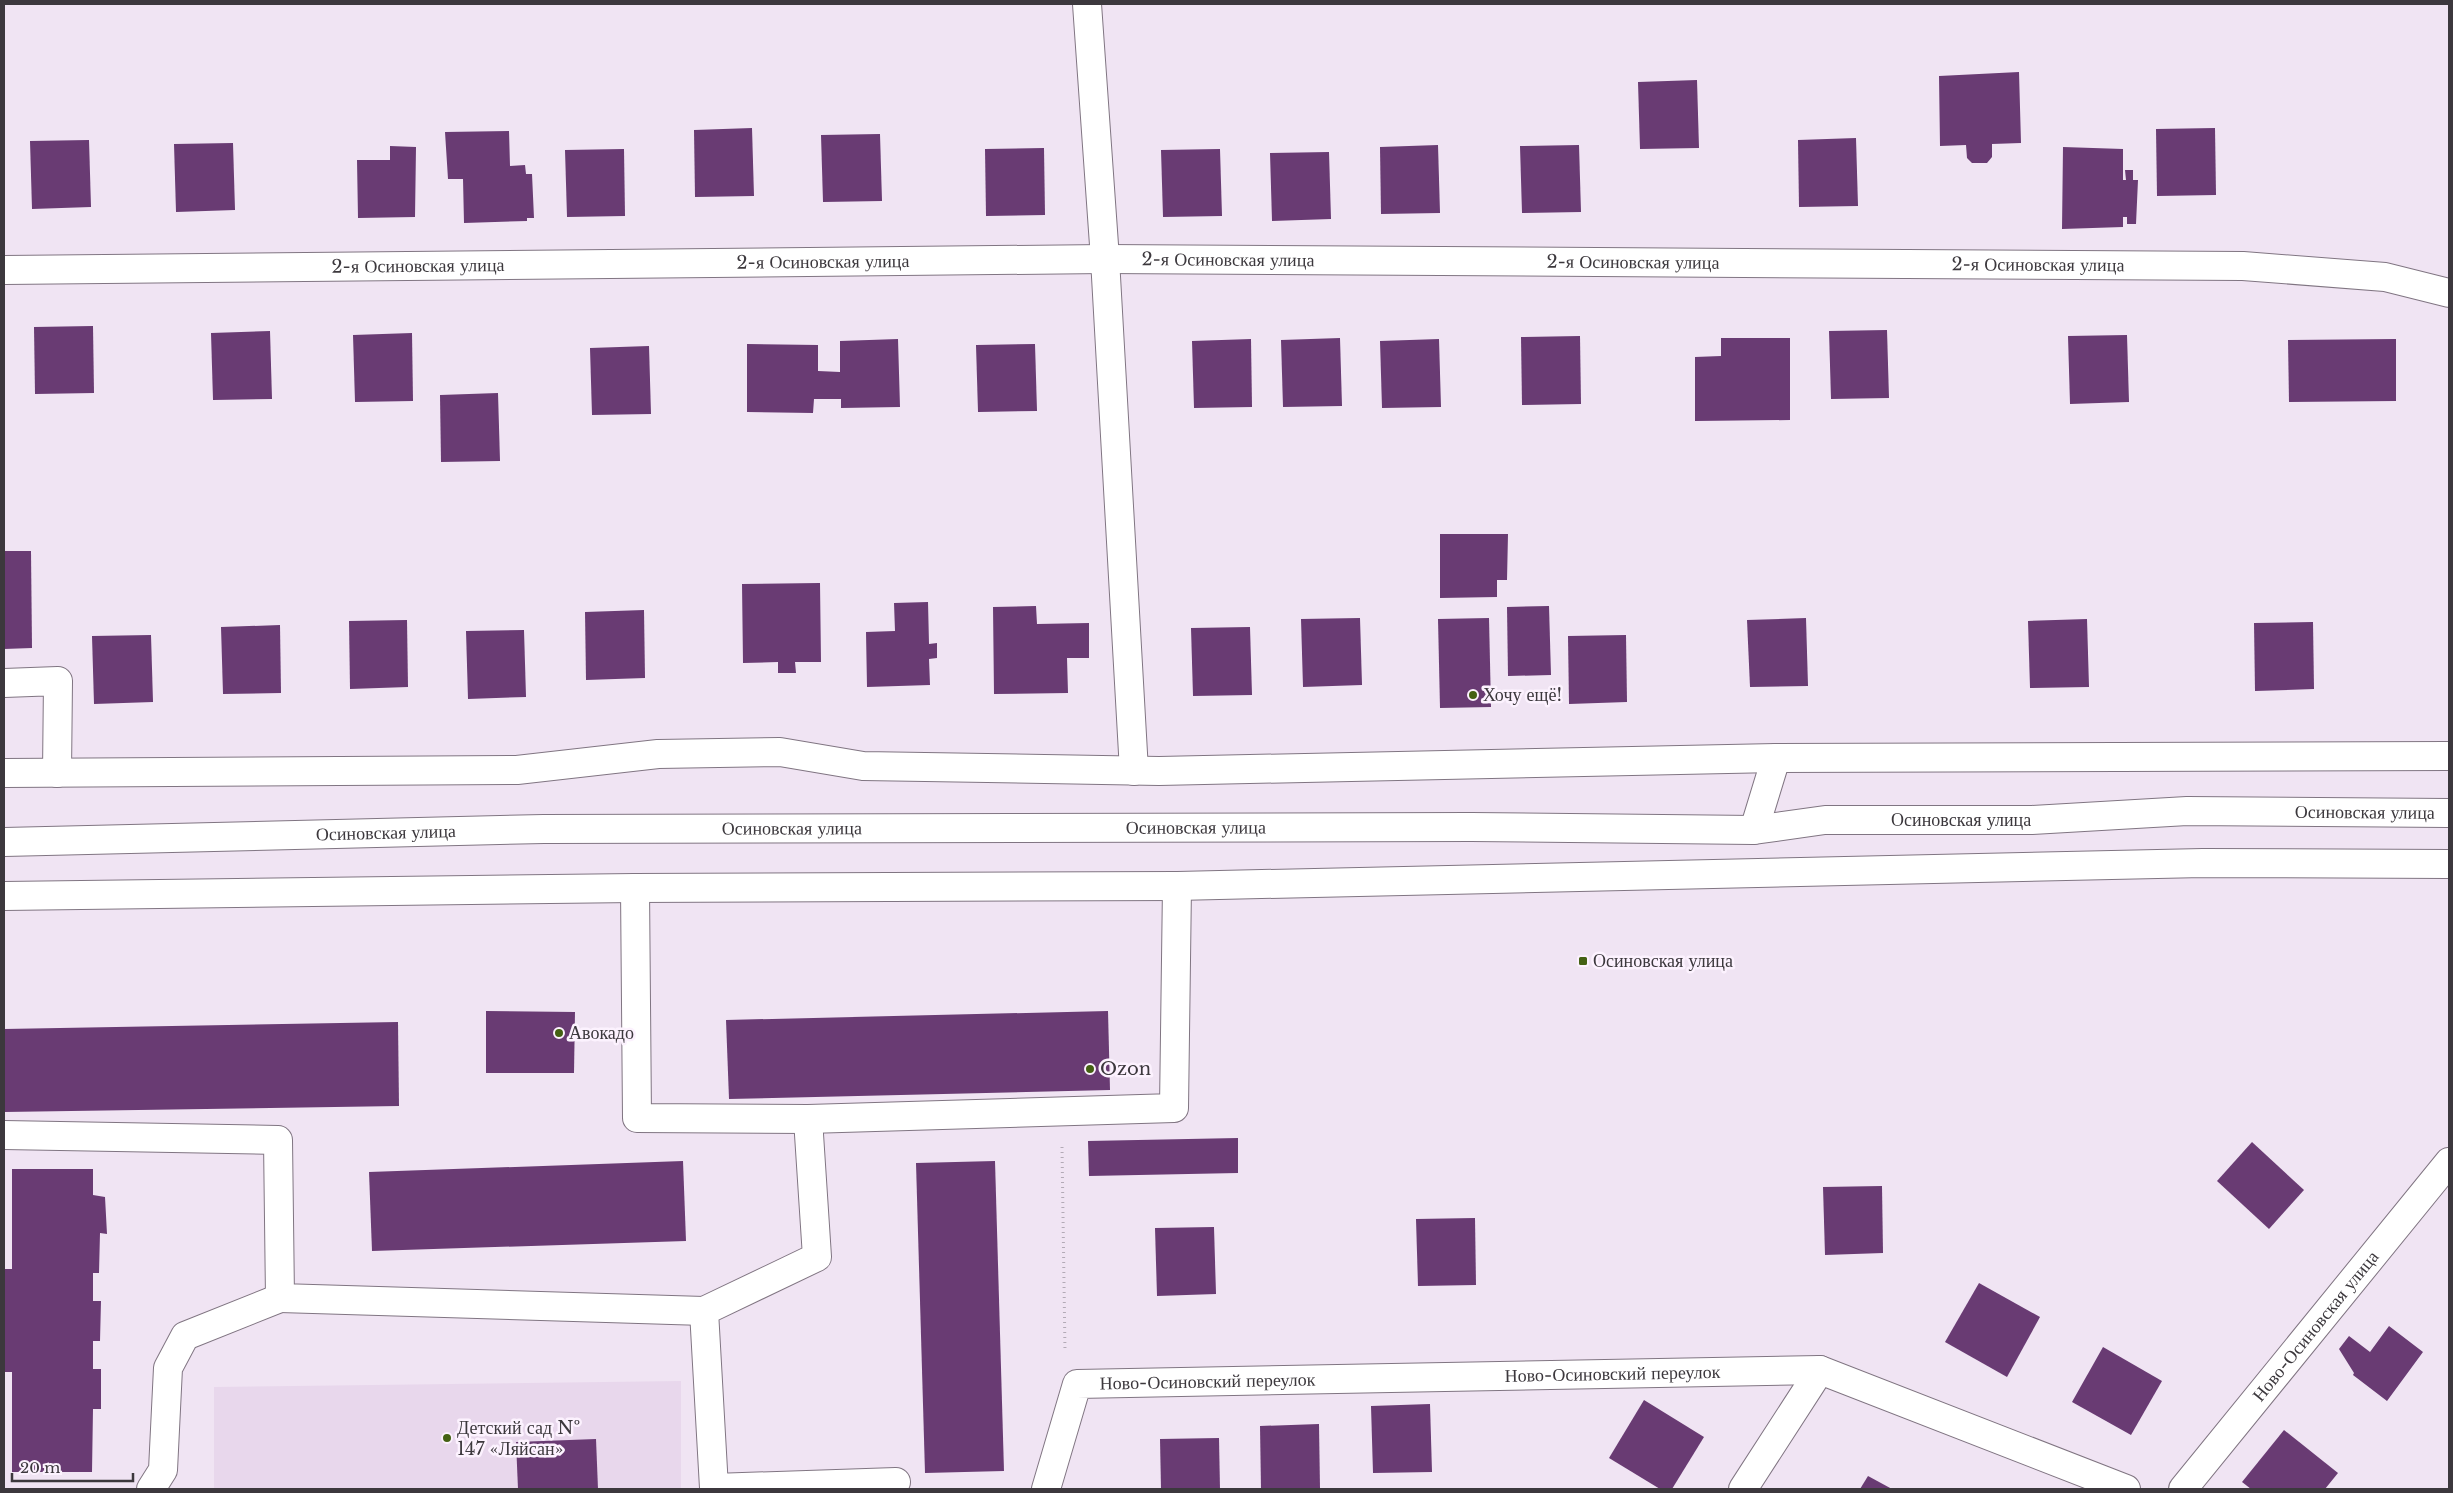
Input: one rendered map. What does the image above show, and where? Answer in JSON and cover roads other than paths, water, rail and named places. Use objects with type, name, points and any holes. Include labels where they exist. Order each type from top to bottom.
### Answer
[{"type":"street","points":[[1087,4],[1105,259],[1134,770]]},
{"type":"street","name":"2-я Осиновская улица","points":[[4,270],[1105,259],[2243,266],[2385,277],[2449,293]]},
{"type":"street","points":[[4,683],[58,682],[57,773]]},
{"type":"street","points":[[4,773],[517,770],[658,754],[780,752],[863,766],[1134,770],[1776,758],[2449,756]]},
{"type":"street","points":[[1754,830],[1776,758]]},
{"type":"street","name":"Осиновская улица","points":[[4,842],[544,829],[1481,827],[1754,830],[1825,820],[2032,820],[2188,811],[2449,813]]},
{"type":"street","points":[[4,896],[635,888],[1177,886],[2202,863],[2449,864]]},
{"type":"street","points":[[635,888],[637,1118],[808,1119],[1174,1108],[1177,886]]},
{"type":"street","points":[[151,1489],[163,1470],[168,1368],[185,1336],[280,1298],[704,1311],[817,1257],[808,1119]]},
{"type":"street","points":[[4,1135],[278,1140],[280,1298]]},
{"type":"street","name":"Ново-Осиновская улица","points":[[2183,1489],[2449,1162]]},
{"type":"street","points":[[704,1311],[714,1488],[767,1488],[896,1482]]},
{"type":"street","points":[[1743,1489],[1820,1370]]},
{"type":"street","name":"Ново-Осиновский переулок","points":[[1046,1489],[1077,1384],[1820,1370],[2126,1489]]},
{"type":"place","name":"Хочу ещё!","points":[[1473,695]]},
{"type":"place","name":"Осиновская улица","points":[[1583,961]]},
{"type":"place","name":"Авокадо","points":[[559,1033]]},
{"type":"place","name":"Ozon","points":[[1090,1069]]},
{"type":"place","name":"Детский сад № 147 «Ляйсан»","points":[[447,1438]]}]
